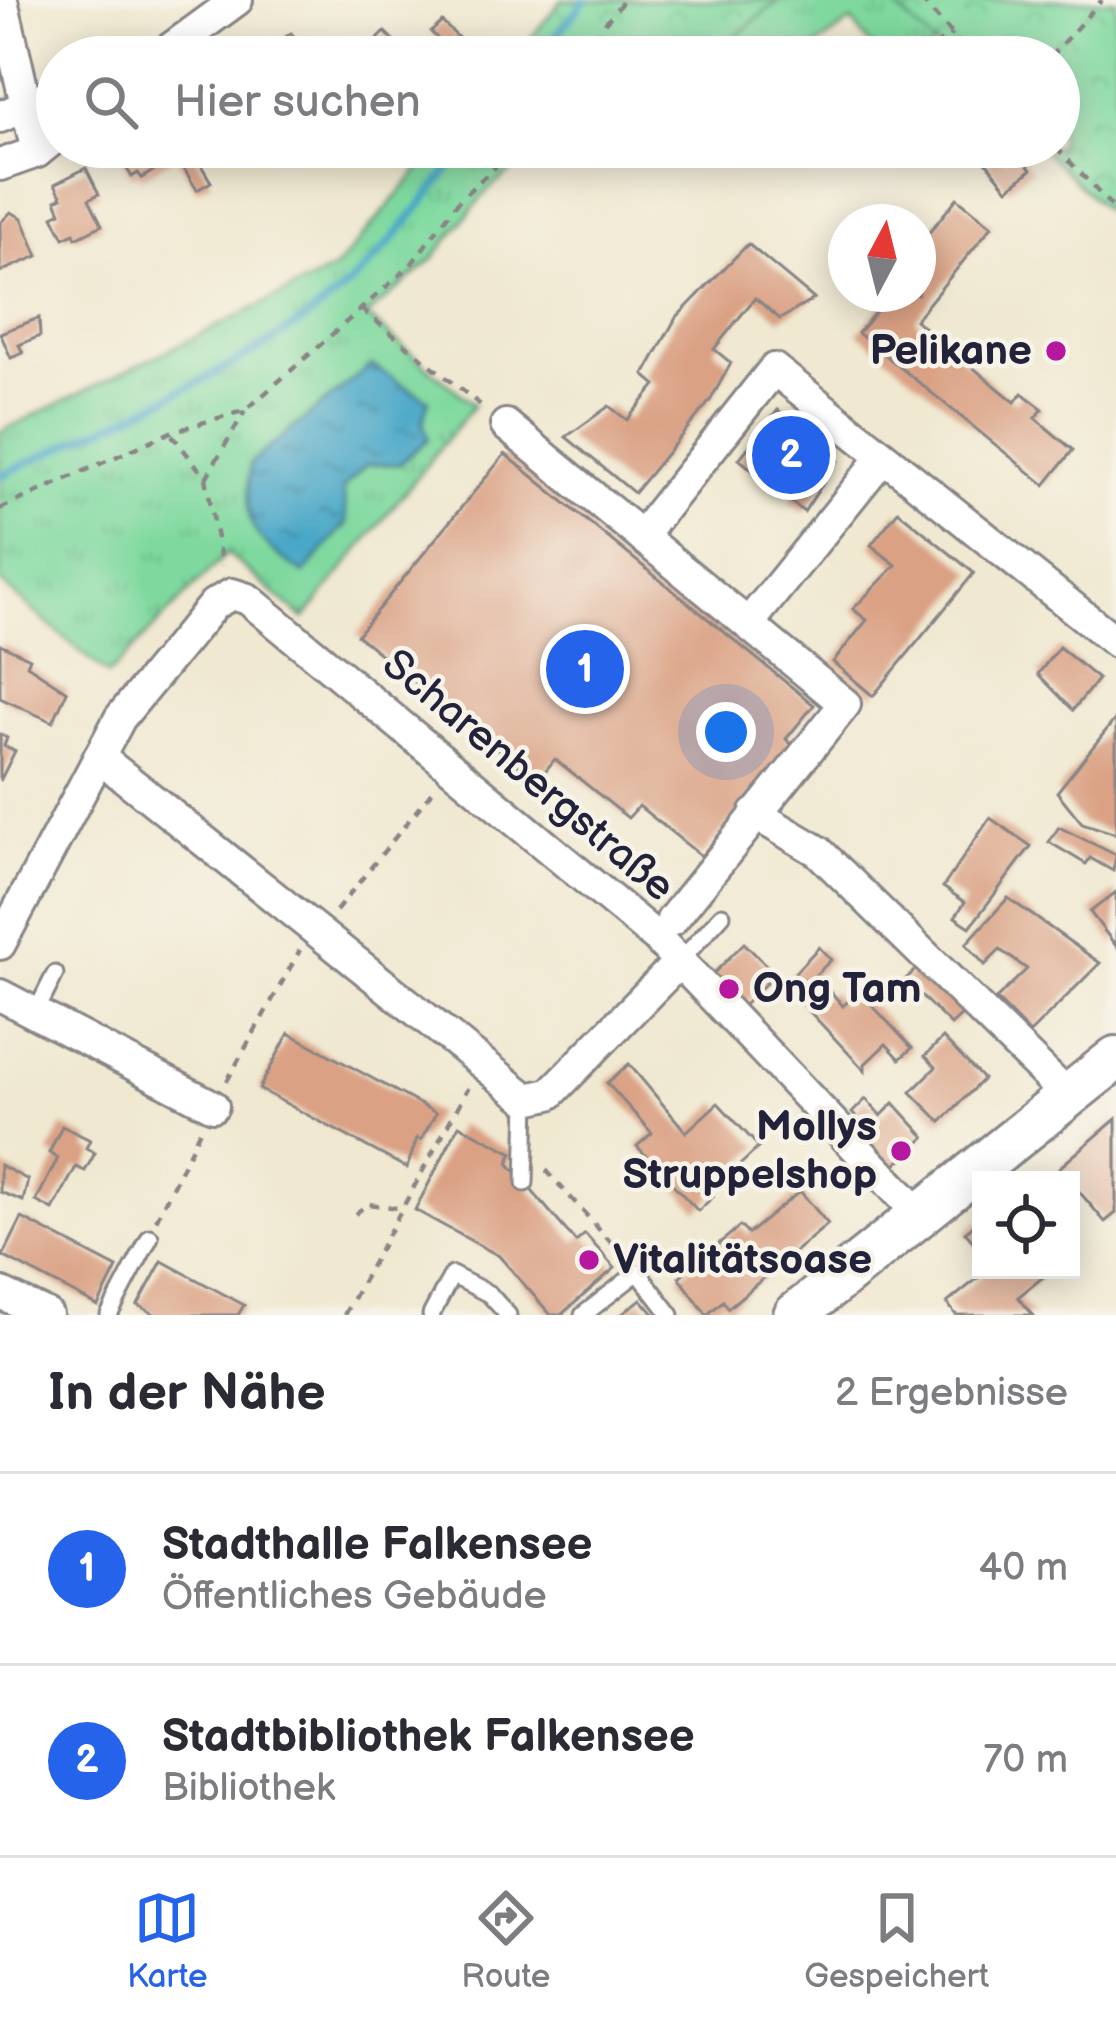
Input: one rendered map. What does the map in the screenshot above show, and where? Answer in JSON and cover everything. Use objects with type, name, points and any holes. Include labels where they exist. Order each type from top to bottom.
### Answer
[{"type":"street","points":[[2,0],[13,111],[36,133]]},
{"type":"street","points":[[186,36],[237,0]]},
{"type":"street","points":[[182,36],[194,30]]},
{"type":"street","points":[[0,165],[36,149]]},
{"type":"street","points":[[641,536],[774,369],[1116,642]]},
{"type":"street","points":[[506,425],[844,704],[672,920]]},
{"type":"street","points":[[748,624],[883,457]]},
{"type":"street","points":[[0,944],[98,757],[134,702],[214,604],[232,594]]},
{"type":"street","name":"Scharenbergstraße","points":[[232,594],[248,599],[452,767],[657,938],[677,964],[550,1094],[527,1099]]},
{"type":"street","points":[[98,757],[527,1099]]},
{"type":"street","points":[[755,814],[818,851],[1069,1097]]},
{"type":"street","points":[[677,964],[920,1216]]},
{"type":"street","points":[[0,995],[213,1106]]},
{"type":"street","points":[[795,1315],[1116,1058]]},
{"type":"street","points":[[0,1293],[47,1315]]},
{"type":"lane","points":[[677,964],[722,915]]},
{"type":"lane","points":[[35,1014],[55,974]]},
{"type":"lane","points":[[525,1183],[522,1144],[527,1099]]},
{"type":"lane","points":[[109,1315],[150,1237]]},
{"type":"lane","points":[[584,1315],[638,1272],[671,1315]]},
{"type":"lane","points":[[431,1315],[452,1274],[489,1294],[508,1315]]},
{"type":"path","points":[[598,36],[624,0]]},
{"type":"path","points":[[921,0],[949,36]]},
{"type":"path","points":[[1069,36],[1102,0]]},
{"type":"path","points":[[206,478],[245,410],[410,266],[460,199],[494,168]]},
{"type":"path","points":[[1076,168],[1116,211]]},
{"type":"path","points":[[361,309],[506,425]]},
{"type":"path","points":[[0,509],[170,433],[245,410]]},
{"type":"path","points":[[170,433],[206,478],[215,547],[232,594]]},
{"type":"path","points":[[150,1237],[213,1106],[303,944],[452,767]]},
{"type":"path","points":[[344,1315],[480,1066]]},
{"type":"path","points":[[522,1144],[638,1272]]},
{"type":"path","points":[[355,1214],[368,1204],[402,1209]]},
{"type":"green space","points":[[562,0],[779,0],[736,36],[532,36]]},
{"type":"green space","points":[[779,0],[889,0],[926,36],[863,36],[852,21],[831,36],[736,36]]},
{"type":"green space","points":[[889,0],[1116,0],[1116,221],[1062,168],[1080,168],[1080,36],[926,36]]},
{"type":"green space","points":[[421,168],[515,168],[486,192],[432,260],[366,316],[474,405],[304,619],[227,553],[108,675],[0,582],[0,432],[335,269]],"holes":[[[372,365],[399,464],[366,465],[342,489]]]},
{"type":"water","points":[[371,365],[429,400],[423,422],[428,439],[399,464],[366,465],[343,489],[347,522],[304,574],[254,529],[248,503],[250,463]]},
{"type":"building","points":[[442,22],[456,36],[435,36],[431,32]]},
{"type":"building","points":[[86,168],[99,194],[89,199],[102,225],[76,238],[74,233],[64,238],[53,216],[61,212],[56,200],[62,197],[55,184]]},
{"type":"building","points":[[126,168],[157,168],[142,178],[138,173],[132,177]]},
{"type":"building","points":[[183,168],[203,168],[211,182],[197,190]]},
{"type":"building","points":[[991,168],[1030,168],[1031,170],[1008,189]]},
{"type":"building","points":[[957,198],[992,226],[936,294],[936,224]]},
{"type":"building","points":[[11,212],[22,218],[38,256],[0,272],[0,223]]},
{"type":"building","points":[[748,244],[814,299],[780,319],[755,298],[714,349],[731,363],[710,401],[634,493],[566,437],[609,406],[627,420],[656,385],[644,375],[676,318]]},
{"type":"building","points":[[875,312],[922,312],[915,320],[1015,402],[1022,393],[1043,409],[1035,418],[1073,450],[1045,485],[858,333]]},
{"type":"building","points":[[39,318],[40,336],[19,345],[23,353],[11,358],[0,333]]},
{"type":"building","points":[[778,410],[838,460],[804,512],[790,501],[799,490],[770,467],[762,478],[739,459]]},
{"type":"building","points":[[505,454],[814,705],[786,739],[792,745],[782,762],[701,856],[639,806],[628,818],[555,759],[537,781],[357,635]]},
{"type":"building","points":[[898,511],[974,573],[873,696],[833,662],[867,620],[853,609],[896,565],[871,545]]},
{"type":"building","points":[[0,644],[30,658],[27,665],[67,691],[53,722],[0,698]]},
{"type":"building","points":[[1059,647],[1098,679],[1073,710],[1038,674]]},
{"type":"building","points":[[1116,718],[1116,834],[1082,823],[1057,792]]},
{"type":"building","points":[[0,734],[7,738],[4,746],[15,751],[0,781]]},
{"type":"building","points":[[990,818],[1031,846],[970,927],[955,917],[965,902],[943,887]]},
{"type":"building","points":[[1059,827],[1116,855],[1113,871],[1090,858],[1086,864],[1049,842]]},
{"type":"building","points":[[1116,892],[1116,946],[1090,912]]},
{"type":"building","points":[[1008,898],[1100,963],[1030,1033],[996,999],[1027,969],[1000,950],[985,965],[966,944]]},
{"type":"building","points":[[744,943],[775,974],[736,1013],[705,982]]},
{"type":"building","points":[[819,947],[831,960],[807,983],[823,1000],[831,992],[843,1006],[859,991],[912,1048],[900,1059],[886,1044],[865,1064],[865,1071],[784,984]]},
{"type":"building","points":[[919,966],[966,1011],[951,1025],[905,980]]},
{"type":"building","points":[[289,1033],[436,1113],[421,1140],[417,1138],[407,1168],[259,1089]]},
{"type":"building","points":[[943,1038],[983,1079],[941,1122],[911,1092],[936,1067],[925,1056]]},
{"type":"building","points":[[629,1064],[686,1132],[718,1103],[759,1147],[709,1194],[713,1197],[698,1211],[637,1146],[652,1133],[607,1083]]},
{"type":"building","points":[[866,1099],[881,1116],[894,1103],[925,1137],[887,1173],[856,1140],[867,1129],[852,1113]]},
{"type":"building","points":[[1116,1119],[1116,1213],[1105,1222],[1080,1193],[1080,1171],[1059,1168]]},
{"type":"building","points":[[459,1125],[513,1153],[508,1163],[576,1242],[585,1234],[615,1268],[561,1315],[551,1315],[499,1256],[415,1210]]},
{"type":"building","points":[[62,1126],[90,1140],[86,1148],[95,1153],[85,1171],[76,1167],[53,1210],[36,1201],[58,1158],[49,1153]]},
{"type":"building","points":[[0,1165],[28,1180],[23,1201],[0,1192]]},
{"type":"building","points":[[800,1191],[828,1224],[728,1308],[723,1301],[707,1315],[679,1277],[740,1226],[748,1234]]},
{"type":"building","points":[[22,1218],[117,1268],[98,1306],[3,1256]]},
{"type":"building","points":[[162,1261],[244,1305],[238,1315],[156,1315],[138,1305]]},
{"type":"building","points":[[977,1279],[1041,1279],[1018,1297],[1033,1315],[956,1315],[947,1303]]},
{"type":"building","points":[[641,1299],[655,1315],[621,1315]]},
{"type":"waterway","points":[[556,36],[585,0]]},
{"type":"waterway","points":[[0,476],[209,377],[288,330],[346,287],[450,168]]},
{"type":"place","name":"Pelikane","points":[[1056,351]]},
{"type":"place","name":"Stadtbibliothek Falkensee","points":[[791,455]]},
{"type":"place","name":"Stadthalle Falkensee","points":[[585,669]]},
{"type":"place","name":"Ong Tam","points":[[729,989]]},
{"type":"place","name":"Mollys Struppelshop","points":[[901,1151]]},
{"type":"place","name":"Vitalitätsoase","points":[[589,1260]]}]
